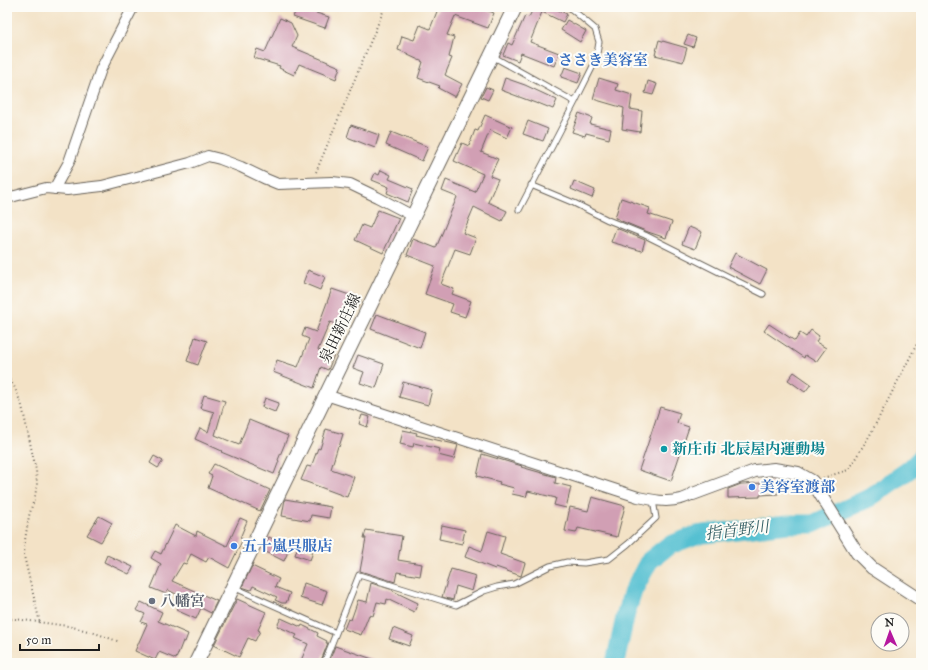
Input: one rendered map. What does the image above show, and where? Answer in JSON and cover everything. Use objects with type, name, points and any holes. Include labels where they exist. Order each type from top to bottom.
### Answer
[{"type":"main road","name":"泉田新庄線","points":[[196,663],[515,7]]},
{"type":"street","points":[[54,189],[69,162],[101,69],[133,7]]},
{"type":"street","points":[[7,198],[46,188],[67,190],[102,186],[190,163],[208,156],[241,167],[266,180],[278,184],[332,182],[350,184],[413,216]]},
{"type":"street","points":[[326,395],[653,500],[680,500],[718,484],[755,471],[774,469],[798,473],[812,482],[857,553],[872,568],[921,600]]},
{"type":"lane","points":[[519,210],[596,60],[600,42],[595,29],[569,7]]},
{"type":"lane","points":[[491,55],[575,102]]},
{"type":"lane","points":[[532,185],[574,203],[608,220],[645,235],[763,294]]},
{"type":"lane","points":[[324,663],[359,576],[456,605],[484,591],[514,584],[550,566],[567,562],[584,563],[609,559],[656,518],[653,500]]},
{"type":"lane","points":[[233,587],[336,633]]},
{"type":"path","points":[[312,183],[384,7]]},
{"type":"path","points":[[812,482],[848,470],[870,435],[921,336]]},
{"type":"path","points":[[7,377],[14,386],[22,406],[36,470],[37,486],[28,522],[24,556],[40,623]]},
{"type":"path","points":[[7,619],[68,626],[92,632],[120,642]]},
{"type":"building","points":[[297,7],[329,17],[325,28],[293,17]]},
{"type":"building","points":[[434,7],[478,7],[494,13],[488,28],[455,16],[447,35],[454,37],[449,57],[452,58],[445,75],[462,84],[455,97],[438,88],[440,86],[418,78],[423,62],[398,50],[402,36],[414,40],[420,25],[430,29],[438,9]]},
{"type":"building","points":[[534,7],[559,7],[558,10],[567,14],[563,22],[542,12],[530,42],[559,53],[554,66],[521,53],[518,61],[503,55],[508,43],[512,45],[525,16],[529,17]]},
{"type":"building","points":[[280,18],[291,23],[297,36],[292,47],[340,67],[336,79],[299,64],[294,75],[279,68],[280,66],[254,58],[257,49],[265,52]]},
{"type":"building","points":[[567,20],[586,31],[580,42],[561,30]]},
{"type":"building","points":[[688,35],[696,38],[693,47],[684,44]]},
{"type":"building","points":[[659,40],[687,48],[683,62],[655,55]]},
{"type":"building","points":[[565,67],[582,73],[578,83],[561,77]]},
{"type":"building","points":[[505,78],[525,85],[557,100],[553,109],[501,90]]},
{"type":"building","points":[[599,78],[618,84],[616,90],[632,95],[630,109],[642,111],[640,132],[622,129],[624,108],[593,99]]},
{"type":"building","points":[[648,81],[657,84],[653,95],[645,93]]},
{"type":"building","points":[[486,87],[493,90],[488,100],[481,97]]},
{"type":"building","points":[[579,113],[592,118],[590,124],[611,129],[609,139],[586,133],[585,136],[572,132]]},
{"type":"building","points":[[485,115],[512,127],[507,138],[490,130],[481,152],[498,159],[490,176],[498,179],[488,202],[507,211],[502,221],[474,207],[463,233],[476,238],[470,254],[455,249],[441,284],[454,289],[452,294],[471,301],[465,317],[450,312],[453,304],[425,294],[435,266],[407,255],[413,239],[436,248],[457,197],[442,191],[446,180],[475,192],[483,174],[454,161],[462,143],[469,146],[475,130],[478,131]]},
{"type":"building","points":[[528,121],[548,129],[543,141],[523,134]]},
{"type":"building","points":[[351,125],[379,135],[375,148],[347,137]]},
{"type":"building","points":[[391,132],[428,147],[422,161],[386,145]]},
{"type":"building","points":[[381,170],[391,175],[389,179],[413,189],[408,202],[387,193],[389,187],[372,180],[375,173],[379,175]]},
{"type":"building","points":[[574,181],[595,190],[592,198],[571,189]]},
{"type":"building","points":[[621,198],[650,208],[648,214],[672,222],[666,238],[615,218]]},
{"type":"building","points":[[378,210],[399,218],[383,253],[355,240],[362,225],[370,228]]},
{"type":"building","points":[[689,227],[702,232],[695,249],[682,244]]},
{"type":"building","points":[[616,228],[645,240],[642,251],[611,242]]},
{"type":"building","points":[[735,253],[767,270],[760,284],[728,267]]},
{"type":"building","points":[[308,270],[325,277],[320,290],[303,283]]},
{"type":"building","points":[[332,289],[361,299],[357,309],[346,305],[339,325],[330,322],[318,350],[334,355],[328,370],[321,367],[314,388],[273,372],[277,360],[298,367],[309,339],[302,336],[305,328],[316,332]]},
{"type":"building","points":[[377,314],[425,332],[420,348],[371,329]]},
{"type":"building","points":[[769,324],[795,341],[800,333],[806,337],[811,330],[819,336],[816,342],[826,348],[816,362],[805,355],[804,358],[764,331]]},
{"type":"building","points":[[195,337],[207,341],[198,365],[187,361]]},
{"type":"building","points":[[358,355],[384,364],[376,388],[360,383],[364,372],[353,368]]},
{"type":"building","points":[[794,372],[811,384],[805,392],[788,380]]},
{"type":"building","points":[[403,382],[432,390],[428,405],[399,397]]},
{"type":"building","points":[[204,395],[225,401],[215,435],[239,445],[249,420],[288,436],[274,474],[221,452],[222,451],[195,439],[200,428],[208,432],[214,412],[200,408]]},
{"type":"building","points":[[265,398],[279,403],[275,412],[262,407]]},
{"type":"building","name":"新庄市 北辰屋内運動場","points":[[660,407],[680,413],[677,423],[689,427],[671,481],[639,470]]},
{"type":"building","points":[[362,415],[370,417],[367,427],[359,424]]},
{"type":"building","points":[[326,429],[343,434],[331,469],[354,477],[347,497],[301,480],[307,466],[311,467],[318,448],[320,449]]},
{"type":"building","points":[[403,430],[417,433],[416,435],[458,445],[454,459],[438,455],[440,449],[414,443],[413,447],[400,444]]},
{"type":"building","points":[[482,454],[556,477],[555,483],[571,487],[566,508],[554,505],[556,498],[528,491],[526,497],[512,494],[514,488],[499,484],[500,482],[477,476]]},
{"type":"building","points":[[154,456],[163,461],[158,468],[150,463]]},
{"type":"building","points":[[214,464],[270,490],[260,511],[208,488],[212,476],[208,474]]},
{"type":"building","points":[[778,482],[778,494],[760,495],[760,497],[728,498],[728,489],[741,484]]},
{"type":"building","points":[[592,497],[625,506],[617,537],[578,528],[576,533],[565,531],[570,507],[588,511]]},
{"type":"building","points":[[285,499],[331,507],[329,518],[311,515],[310,521],[282,516]]},
{"type":"building","points":[[99,516],[112,523],[101,542],[87,535]]},
{"type":"building","points":[[240,518],[247,521],[240,538],[243,539],[229,568],[209,557],[206,562],[191,554],[186,564],[183,563],[172,581],[217,601],[211,613],[201,608],[196,619],[176,610],[182,597],[168,590],[166,594],[151,588],[161,564],[151,558],[155,551],[161,554],[175,525],[196,536],[197,531],[227,546]]},
{"type":"building","points":[[442,525],[465,530],[462,544],[439,539]]},
{"type":"building","points":[[366,530],[402,536],[398,560],[422,564],[420,576],[397,572],[395,582],[360,571]]},
{"type":"building","points":[[488,531],[505,536],[500,554],[525,563],[521,576],[496,567],[495,569],[465,557],[469,546],[482,551]]},
{"type":"building","points":[[269,537],[290,547],[284,561],[262,550]]},
{"type":"building","points":[[298,546],[313,552],[310,560],[295,555]]},
{"type":"building","points":[[107,555],[133,567],[129,574],[104,562]]},
{"type":"building","points":[[252,566],[279,579],[275,587],[290,593],[286,603],[275,600],[277,597],[253,586],[251,590],[242,587]]},
{"type":"building","points":[[451,569],[476,576],[472,591],[456,586],[453,600],[442,597]]},
{"type":"building","points":[[304,583],[327,591],[322,605],[300,598]]},
{"type":"building","points":[[371,583],[393,590],[418,603],[414,612],[387,599],[386,604],[377,602],[373,616],[369,615],[361,635],[344,629],[348,619],[351,620],[358,600],[367,602]]},
{"type":"building","points":[[237,599],[266,612],[255,641],[248,638],[239,657],[214,645]]},
{"type":"building","points":[[141,602],[162,612],[158,621],[188,634],[185,642],[183,641],[176,659],[159,652],[155,660],[135,651],[147,624],[141,622],[145,614],[136,610]]},
{"type":"building","points":[[281,618],[301,627],[302,625],[318,633],[317,636],[327,641],[326,643],[328,643],[320,663],[300,663],[308,644],[295,638],[297,635],[277,626]]},
{"type":"building","points":[[393,628],[413,636],[409,646],[389,639]]},
{"type":"building","points":[[335,646],[381,662],[381,663],[329,662]]},
{"type":"waterway","name":"指首野川","points":[[615,663],[626,613],[633,591],[649,561],[668,546],[696,535],[788,524],[813,524],[869,498],[910,469],[921,458]]},
{"type":"place","name":"ささき美容室","points":[[550,60]]},
{"type":"place","name":"新庄市 北辰屋内運動場","points":[[664,449]]},
{"type":"place","name":"美容室渡部","points":[[752,487]]},
{"type":"place","name":"五十嵐呉服店","points":[[234,546]]},
{"type":"place","name":"八幡宮","points":[[152,601]]}]
